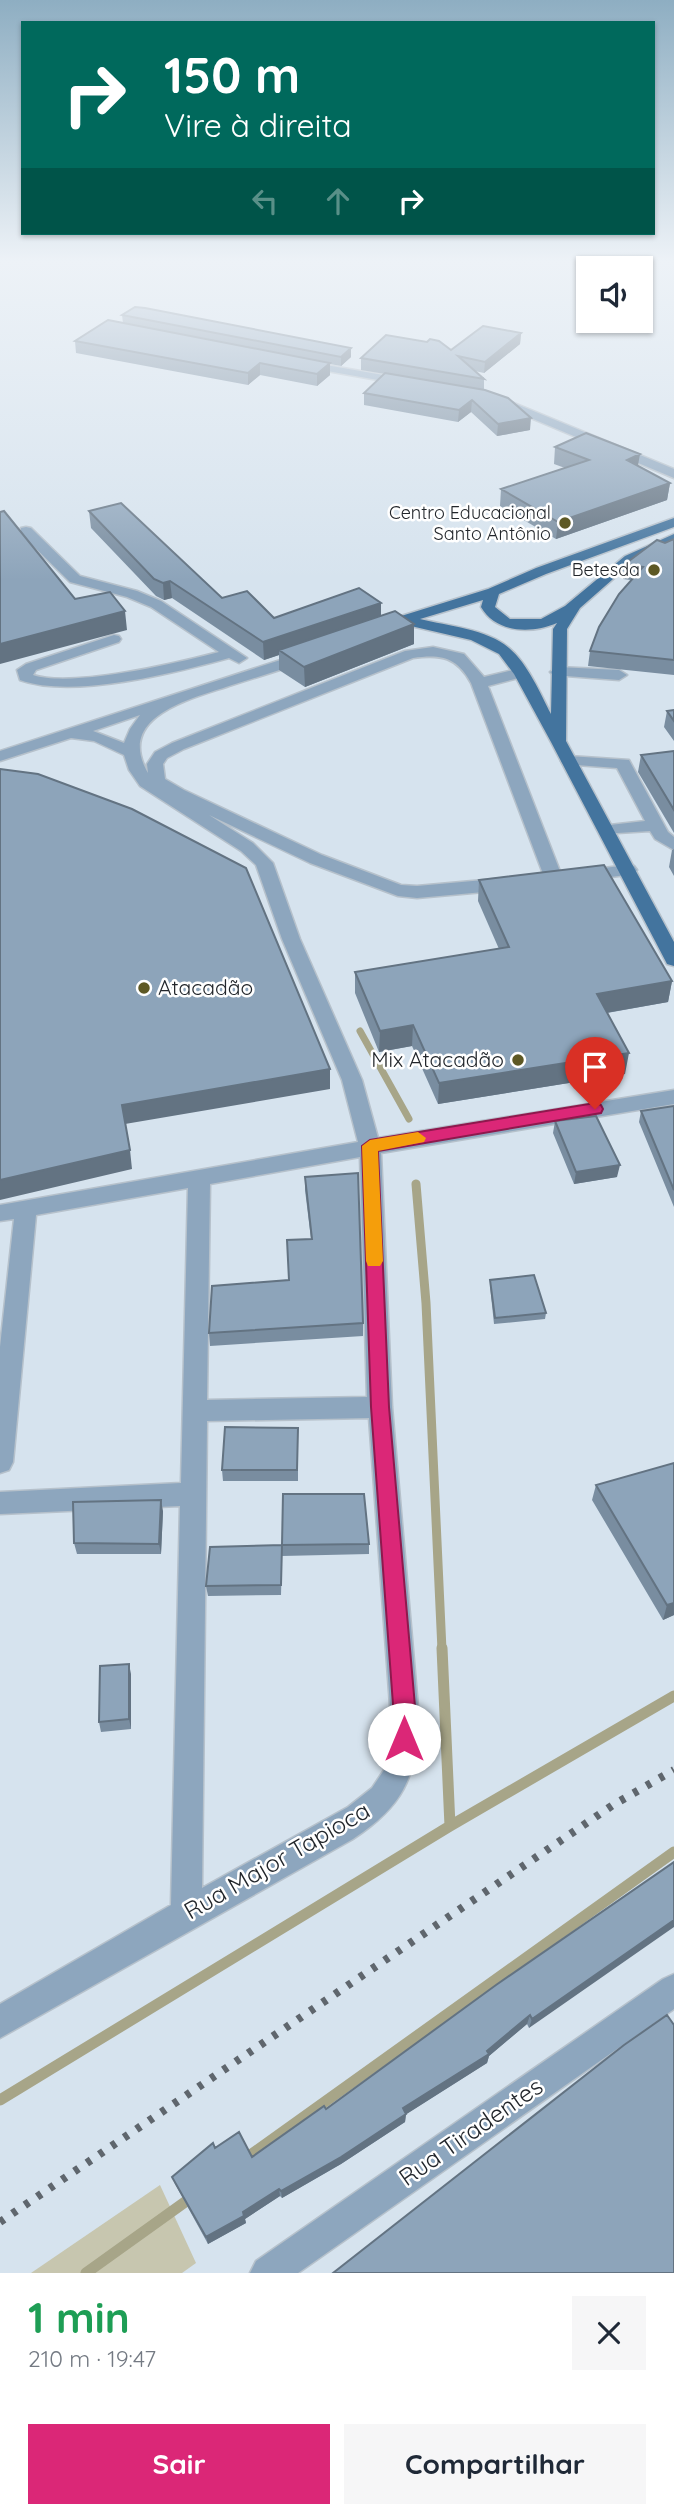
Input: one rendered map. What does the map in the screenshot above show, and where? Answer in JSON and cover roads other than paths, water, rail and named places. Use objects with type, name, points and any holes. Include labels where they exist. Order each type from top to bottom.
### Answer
[{"type":"main road","points":[[674,522],[541,571],[494,592],[397,623],[476,638],[504,651],[529,687],[674,960]]},
{"type":"main road","points":[[494,592],[488,607],[492,615],[518,625],[541,624],[573,608],[638,554],[674,538]]},
{"type":"main road","points":[[559,742],[560,629],[573,608]]},
{"type":"main road","points":[[529,687],[558,672]]},
{"type":"street","points":[[323,367],[419,384]]},
{"type":"street","points":[[477,394],[524,409],[582,438],[674,474]]},
{"type":"street","points":[[26,531],[75,579],[156,604],[261,672]]},
{"type":"street","points":[[114,639],[31,667],[26,670],[25,677],[29,681],[44,683],[132,674],[232,653]]},
{"type":"street","points":[[0,756],[321,651]]},
{"type":"street","points":[[554,879],[479,683],[471,666],[453,654],[433,651],[410,654],[178,746],[161,755],[155,764],[158,781],[178,794],[317,859],[398,890],[436,891],[554,879],[628,870]]},
{"type":"street","points":[[558,672],[618,675]]},
{"type":"street","points":[[479,683],[521,673]]},
{"type":"street","points":[[163,703],[140,722],[132,737],[131,752],[137,772],[146,782],[247,847],[264,863],[317,859]]},
{"type":"street","points":[[64,733],[97,736],[131,752]]},
{"type":"street","points":[[569,761],[623,763],[661,835],[674,845]]},
{"type":"street","points":[[607,830],[656,825]]},
{"type":"street","name":"Rua Major Tapioca","points":[[0,2022],[186,1913],[354,1820],[380,1801],[396,1781],[403,1759],[405,1718],[380,1407],[370,1146],[352,1080],[291,939],[264,863]]},
{"type":"street","points":[[0,1213],[370,1146],[674,1097]]},
{"type":"street","points":[[186,1913],[200,1177]]},
{"type":"street","points":[[0,1462],[26,1208]]},
{"type":"street","points":[[195,1411],[380,1407]]},
{"type":"street","points":[[0,1503],[194,1494]]},
{"type":"street","name":"Rua Tiradentes","points":[[268,2273],[674,1990]]},
{"type":"waterway","points":[[360,1031],[409,1119]]},
{"type":"waterway","points":[[416,1184],[426,1303],[442,1650]]},
{"type":"waterway","points":[[442,1648],[450,1826]]},
{"type":"waterway","points":[[450,1826],[674,1696]]},
{"type":"waterway","points":[[0,2100],[450,1826]]},
{"type":"waterway","points":[[242,2161],[674,1852]]},
{"type":"waterway","points":[[86,2273],[192,2197]]},
{"type":"railway","points":[[0,2222],[613,1805],[674,1770]]},
{"type":"place","name":"Centro Educacional Santo Antônio","points":[[565,523]]},
{"type":"place","name":"Betesda","points":[[654,570]]},
{"type":"place","name":"Atacadão","points":[[144,988]]},
{"type":"place","name":"Mix Atacadão","points":[[518,1060]]}]
